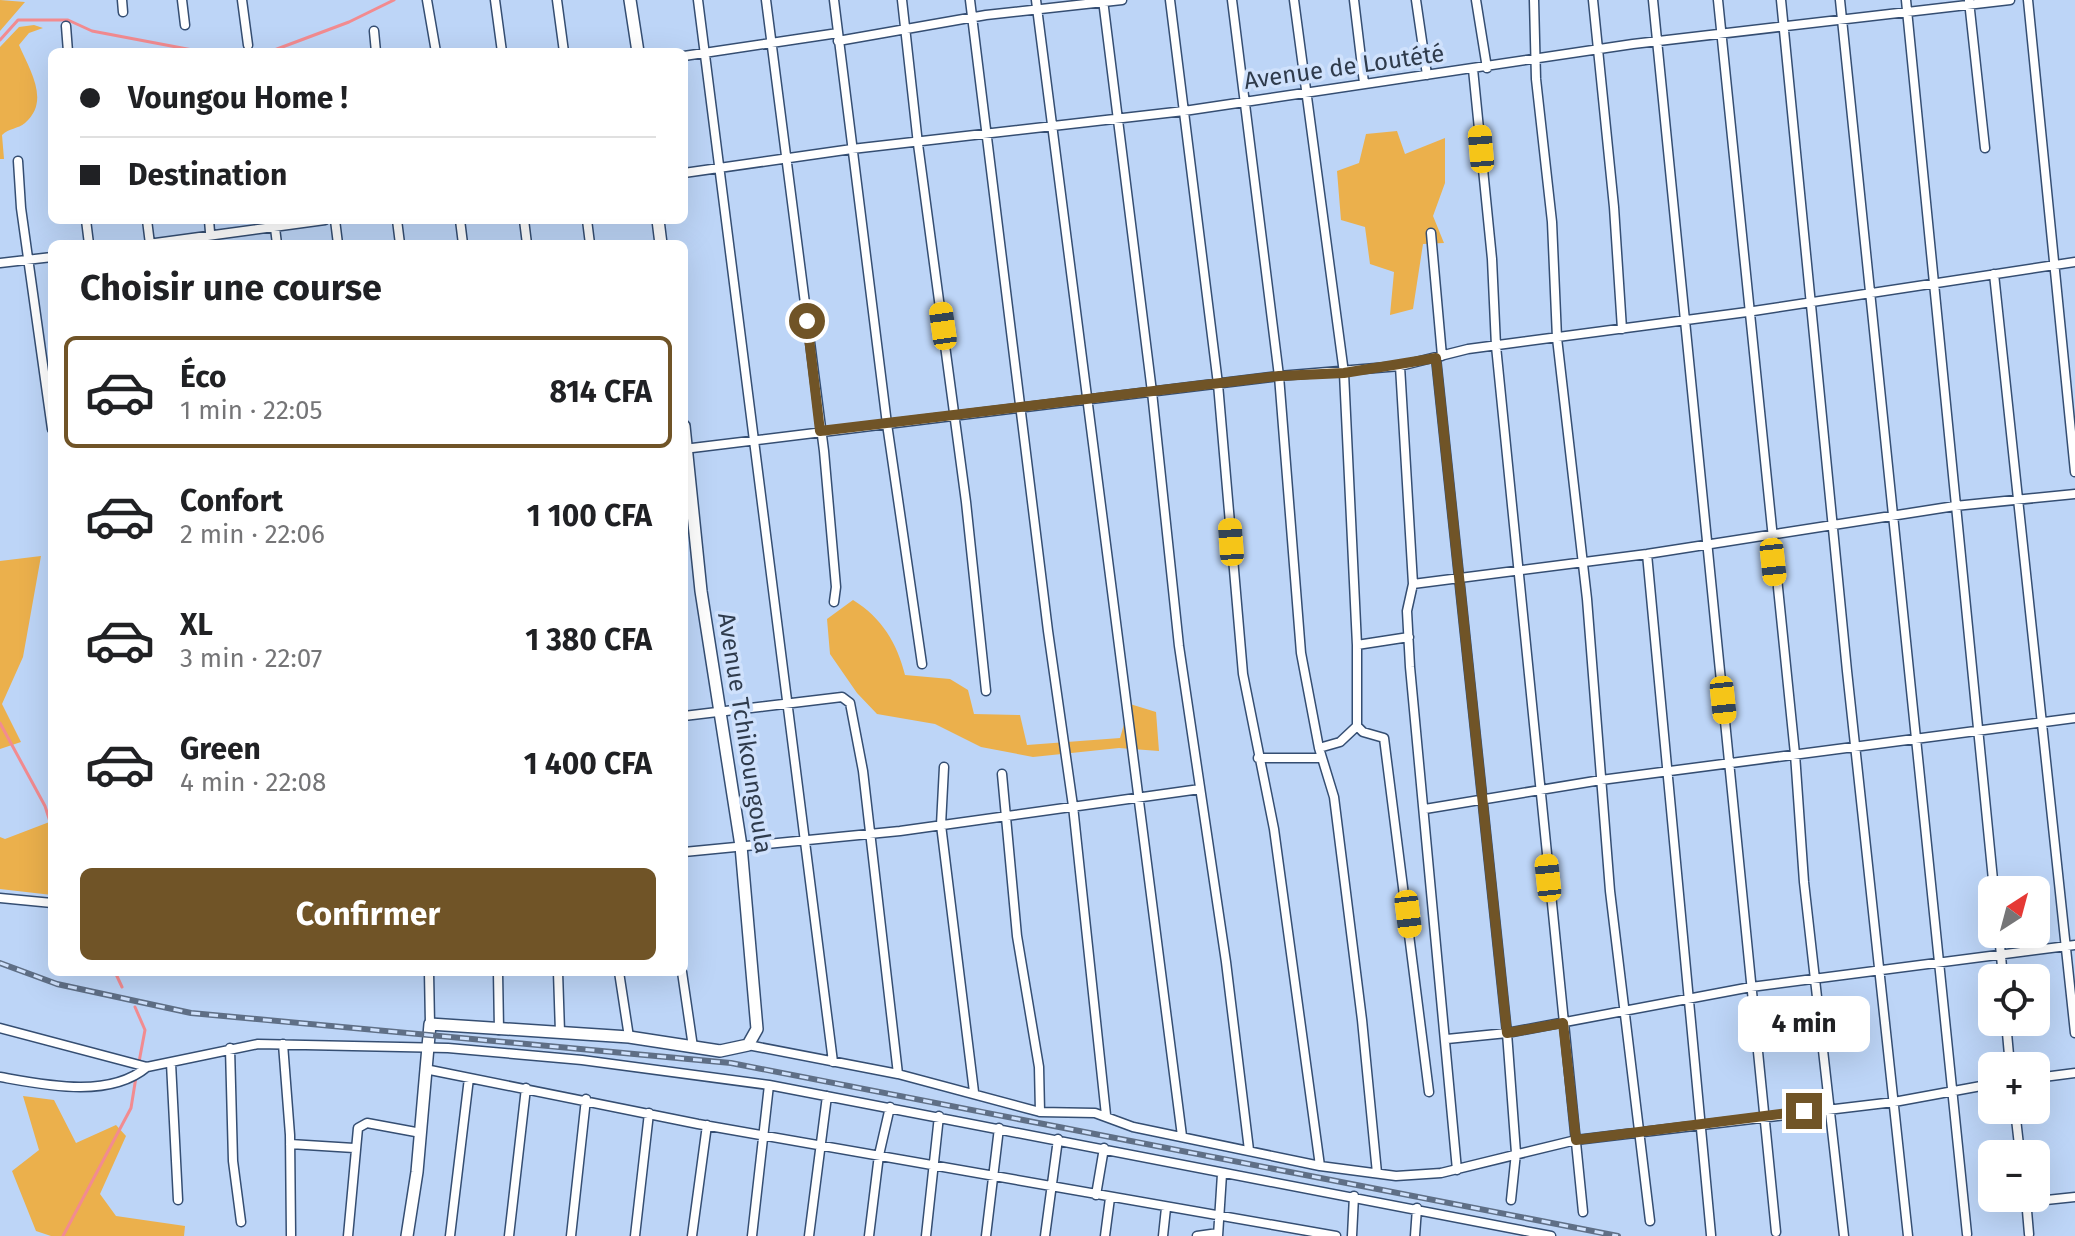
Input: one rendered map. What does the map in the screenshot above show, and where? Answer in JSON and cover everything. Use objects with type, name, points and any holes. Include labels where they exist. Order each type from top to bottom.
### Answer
[{"type":"street","points":[[122,0],[123,12]]},
{"type":"street","points":[[182,0],[185,25]]},
{"type":"street","points":[[242,0],[248,45]]},
{"type":"street","points":[[427,0],[435,48]]},
{"type":"street","points":[[495,0],[501,48]]},
{"type":"street","points":[[557,0],[563,48]]},
{"type":"street","points":[[630,0],[637,48]]},
{"type":"street","points":[[698,0],[757,440],[761,501],[790,703],[833,1062]]},
{"type":"street","points":[[766,0],[820,431],[836,587],[834,602]]},
{"type":"street","points":[[834,0],[887,424],[922,664]]},
{"type":"street","points":[[902,0],[986,691]]},
{"type":"street","points":[[970,0],[1073,806],[1106,1115]]},
{"type":"street","points":[[688,55],[906,29],[1037,5],[1122,0]]},
{"type":"street","points":[[1170,0],[1218,384],[1236,615],[1258,758],[1274,829],[1320,1166]]},
{"type":"street","points":[[1232,0],[1279,376],[1296,612],[1321,753],[1334,797],[1362,1020],[1377,1173]]},
{"type":"street","points":[[1294,0],[1344,373],[1357,645],[1357,726],[1363,732],[1384,738],[1429,1092]]},
{"type":"street","points":[[1354,0],[1364,83]]},
{"type":"street","points":[[1416,0],[1427,75]]},
{"type":"street","points":[[1476,0],[1487,68]]},
{"type":"street","points":[[1534,0],[1541,137],[1552,222],[1557,338],[1580,561],[1587,599],[1601,780],[1650,1221]]},
{"type":"street","points":[[1593,0],[1622,329]]},
{"type":"street","points":[[1653,0],[1751,987],[1767,1116],[1776,1232]]},
{"type":"street","points":[[1718,0],[1747,312],[1844,1236]]},
{"type":"street","points":[[1781,0],[1813,301],[1832,524],[1908,1236]]},
{"type":"street","points":[[1840,0],[1967,1234]]},
{"type":"street","points":[[1906,0],[1993,876]]},
{"type":"street","name":"Avenue de Loutété","points":[[688,173],[852,149],[918,144],[1184,111],[1657,41],[1969,2],[2010,0]]},
{"type":"street","points":[[2028,0],[2075,472]]},
{"type":"street","points":[[1103,1],[1152,392],[1179,646],[1249,1150]]},
{"type":"street","points":[[1969,2],[1985,148]]},
{"type":"street","points":[[1037,5],[1136,798],[1182,1136]]},
{"type":"street","points":[[66,26],[68,48]]},
{"type":"street","points":[[374,31],[376,48]]},
{"type":"street","points":[[1473,69],[1492,259],[1496,346],[1583,1212]]},
{"type":"street","points":[[18,161],[48,400]]},
{"type":"street","points":[[210,240],[271,224]]},
{"type":"street","points":[[1431,233],[1458,578],[1507,1033],[1516,1153],[1511,1200]]},
{"type":"street","points":[[0,263],[48,258]]},
{"type":"street","points":[[688,449],[1279,376],[1400,366],[1496,346],[2075,262]]},
{"type":"street","points":[[1994,274],[2075,1033]]},
{"type":"street","points":[[1400,366],[1413,584],[1407,611],[1457,1170]]},
{"type":"street","name":"Avenue Tchikoungoula","points":[[688,476],[701,591],[741,846],[758,1011],[757,1029],[748,1045]]},
{"type":"street","points":[[1413,584],[1647,554],[1955,506],[2075,494]]},
{"type":"street","points":[[1647,554],[1711,1235]]},
{"type":"street","points":[[1357,645],[1409,637]]},
{"type":"street","points":[[688,715],[842,697],[850,703],[870,835],[898,1074]]},
{"type":"street","points":[[1425,809],[1601,780],[2075,718]]},
{"type":"street","points":[[1258,758],[1321,753],[1340,742],[1357,726]]},
{"type":"street","points":[[944,767],[941,825],[974,1092]]},
{"type":"street","points":[[1002,774],[1017,936],[1039,1067],[1040,1112]]},
{"type":"street","points":[[688,852],[870,835],[1200,789]]},
{"type":"street","points":[[0,898],[48,903]]},
{"type":"street","points":[[1447,1039],[1507,1033],[1626,1013],[1751,987],[1940,965],[2075,945]]},
{"type":"street","points":[[2000,948],[2002,964]]},
{"type":"street","points":[[407,1236],[421,1133],[429,976]]},
{"type":"street","points":[[498,976],[499,1030]]},
{"type":"street","points":[[558,976],[560,1032]]},
{"type":"street","points":[[620,976],[629,1037]]},
{"type":"street","points":[[683,976],[693,1047]]},
{"type":"street","points":[[0,1028],[147,1067]]},
{"type":"street","points":[[0,1077],[70,1087],[127,1080],[147,1067],[230,1048],[499,1030],[629,1037],[720,1051],[748,1045],[898,1074],[1040,1112],[1106,1115],[1133,1127],[1320,1166],[1418,1176],[1457,1170],[1576,1140],[1894,1102],[1978,1086]]},
{"type":"street","points":[[428,1036],[769,1085],[1551,1236]]},
{"type":"street","points":[[283,1044],[290,1144],[291,1235]]},
{"type":"street","points":[[230,1048],[233,1161],[241,1222]]},
{"type":"street","points":[[171,1063],[178,1200]]},
{"type":"street","points":[[425,1069],[819,1146],[1219,1216],[1279,1232],[1336,1236]]},
{"type":"street","points":[[2050,1076],[2075,1073]]},
{"type":"street","points":[[450,1236],[469,1078]]},
{"type":"street","points":[[752,1236],[769,1085]]},
{"type":"street","points":[[509,1236],[526,1088]]},
{"type":"street","points":[[809,1236],[827,1096]]},
{"type":"street","points":[[571,1236],[586,1099]]},
{"type":"street","points":[[869,1236],[879,1155],[890,1107]]},
{"type":"street","points":[[635,1236],[649,1113]]},
{"type":"street","points":[[926,1236],[939,1116]]},
{"type":"street","points":[[348,1236],[354,1148],[361,1123],[421,1133]]},
{"type":"street","points":[[692,1236],[707,1125]]},
{"type":"street","points":[[986,1236],[999,1128]]},
{"type":"street","points":[[1045,1236],[1058,1139]]},
{"type":"street","points":[[290,1144],[354,1148]]},
{"type":"street","points":[[1096,1195],[1104,1148]]},
{"type":"street","points":[[1197,1236],[1218,1235],[1222,1174]]},
{"type":"street","points":[[1352,1236],[1354,1196]]},
{"type":"street","points":[[2050,1199],[2075,1197]]},
{"type":"street","points":[[1105,1236],[1110,1198]]},
{"type":"street","points":[[1163,1236],[1166,1208]]},
{"type":"street","points":[[1415,1236],[1417,1208]]},
{"type":"street","points":[[2027,1212],[2029,1234]]},
{"type":"street","points":[[1495,1224],[1496,1236]]},
{"type":"shaded area","points":[[0,0],[25,2],[0,31]]},
{"type":"shaded area","points":[[34,25],[43,28],[29,33],[19,45],[36,85],[36,105],[25,123],[2,135],[4,159],[0,159],[0,47],[19,27]]},
{"type":"shaded area","points":[[1397,131],[1405,154],[1445,138],[1445,183],[1433,216],[1444,243],[1423,244],[1413,309],[1390,315],[1394,272],[1370,264],[1365,227],[1341,220],[1337,171],[1359,163],[1366,134]]},
{"type":"shaded area","points":[[41,556],[23,657],[2,704],[21,742],[0,749],[0,561]]},
{"type":"shaded area","points":[[853,600],[887,632],[898,652],[905,675],[950,679],[968,690],[974,714],[1020,715],[1027,745],[1120,738],[1130,704],[1156,712],[1159,751],[1119,748],[1033,757],[981,747],[935,724],[877,714],[857,693],[830,654],[827,619]]},
{"type":"shaded area","points":[[48,823],[48,895],[0,889],[0,837],[5,839]]},
{"type":"shaded area","points":[[23,1096],[54,1100],[76,1143],[116,1125],[126,1136],[100,1194],[116,1216],[185,1226],[184,1236],[51,1236],[36,1231],[12,1171],[39,1150]]},
{"type":"waterway","points":[[280,48],[349,22],[394,0]]},
{"type":"waterway","points":[[0,40],[18,20],[68,20],[92,31],[182,48]]},
{"type":"waterway","points":[[0,723],[48,815]]},
{"type":"waterway","points":[[117,976],[122,987]]},
{"type":"waterway","points":[[135,1007],[145,1030],[139,1062]]},
{"type":"waterway","points":[[63,1236],[131,1108],[136,1077]]},
{"type":"railway","points":[[0,963],[57,984],[191,1013],[731,1063],[1618,1236]]},
{"type":"route","points":[[807,321],[820,431],[1111,399],[1279,376],[1344,373],[1436,358],[1480,801],[1507,1033],[1563,1023],[1576,1140],[1804,1111]]}]
